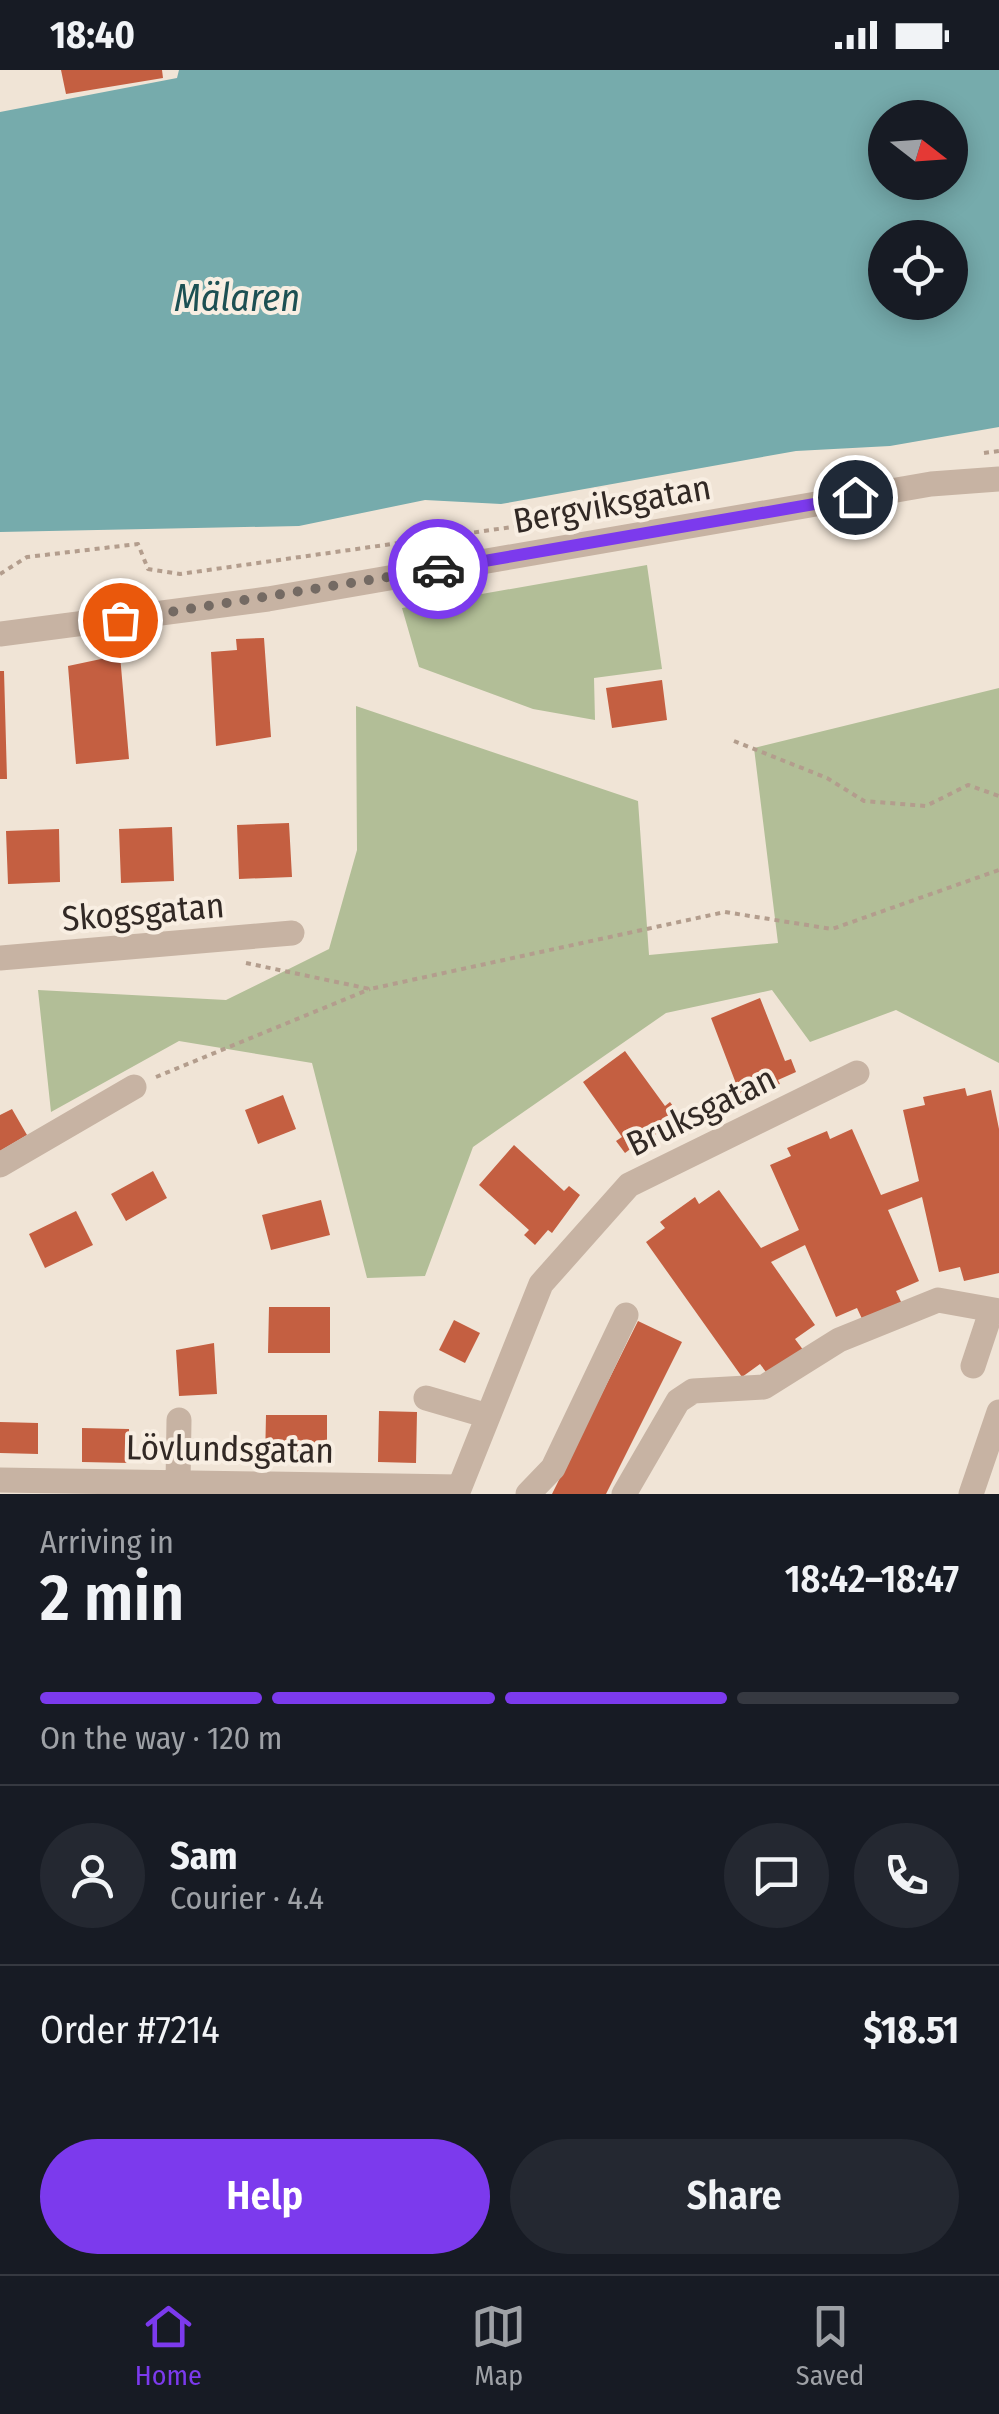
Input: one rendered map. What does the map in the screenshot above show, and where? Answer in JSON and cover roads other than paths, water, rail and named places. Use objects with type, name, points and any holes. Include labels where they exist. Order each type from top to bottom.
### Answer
[{"type":"street","name":"Bergviksgatan","points":[[0,634],[268,599],[932,484],[999,478]]},
{"type":"street","name":"Skogsgatan","points":[[0,958],[292,933]]},
{"type":"street","name":"Bruksgatan","points":[[458,1491],[541,1284],[630,1185],[856,1072]]},
{"type":"street","points":[[0,1165],[134,1086]]},
{"type":"street","points":[[624,1494],[678,1401],[694,1391],[764,1387],[839,1340],[938,1300],[999,1310]]},
{"type":"street","points":[[973,1366],[990,1315],[999,1310]]},
{"type":"street","points":[[528,1494],[554,1468],[626,1315]]},
{"type":"street","points":[[426,1398],[488,1416]]},
{"type":"street","points":[[971,1494],[999,1412]]},
{"type":"street","points":[[178,1483],[179,1420]]},
{"type":"street","name":"Lövlundsgatan","points":[[0,1480],[178,1483],[233,1489],[458,1491]]},
{"type":"water","name":"Mälaren","points":[[179,70],[999,70],[999,427],[890,446],[796,451],[501,504],[425,500],[299,526],[0,532],[0,112],[177,78]]}]
